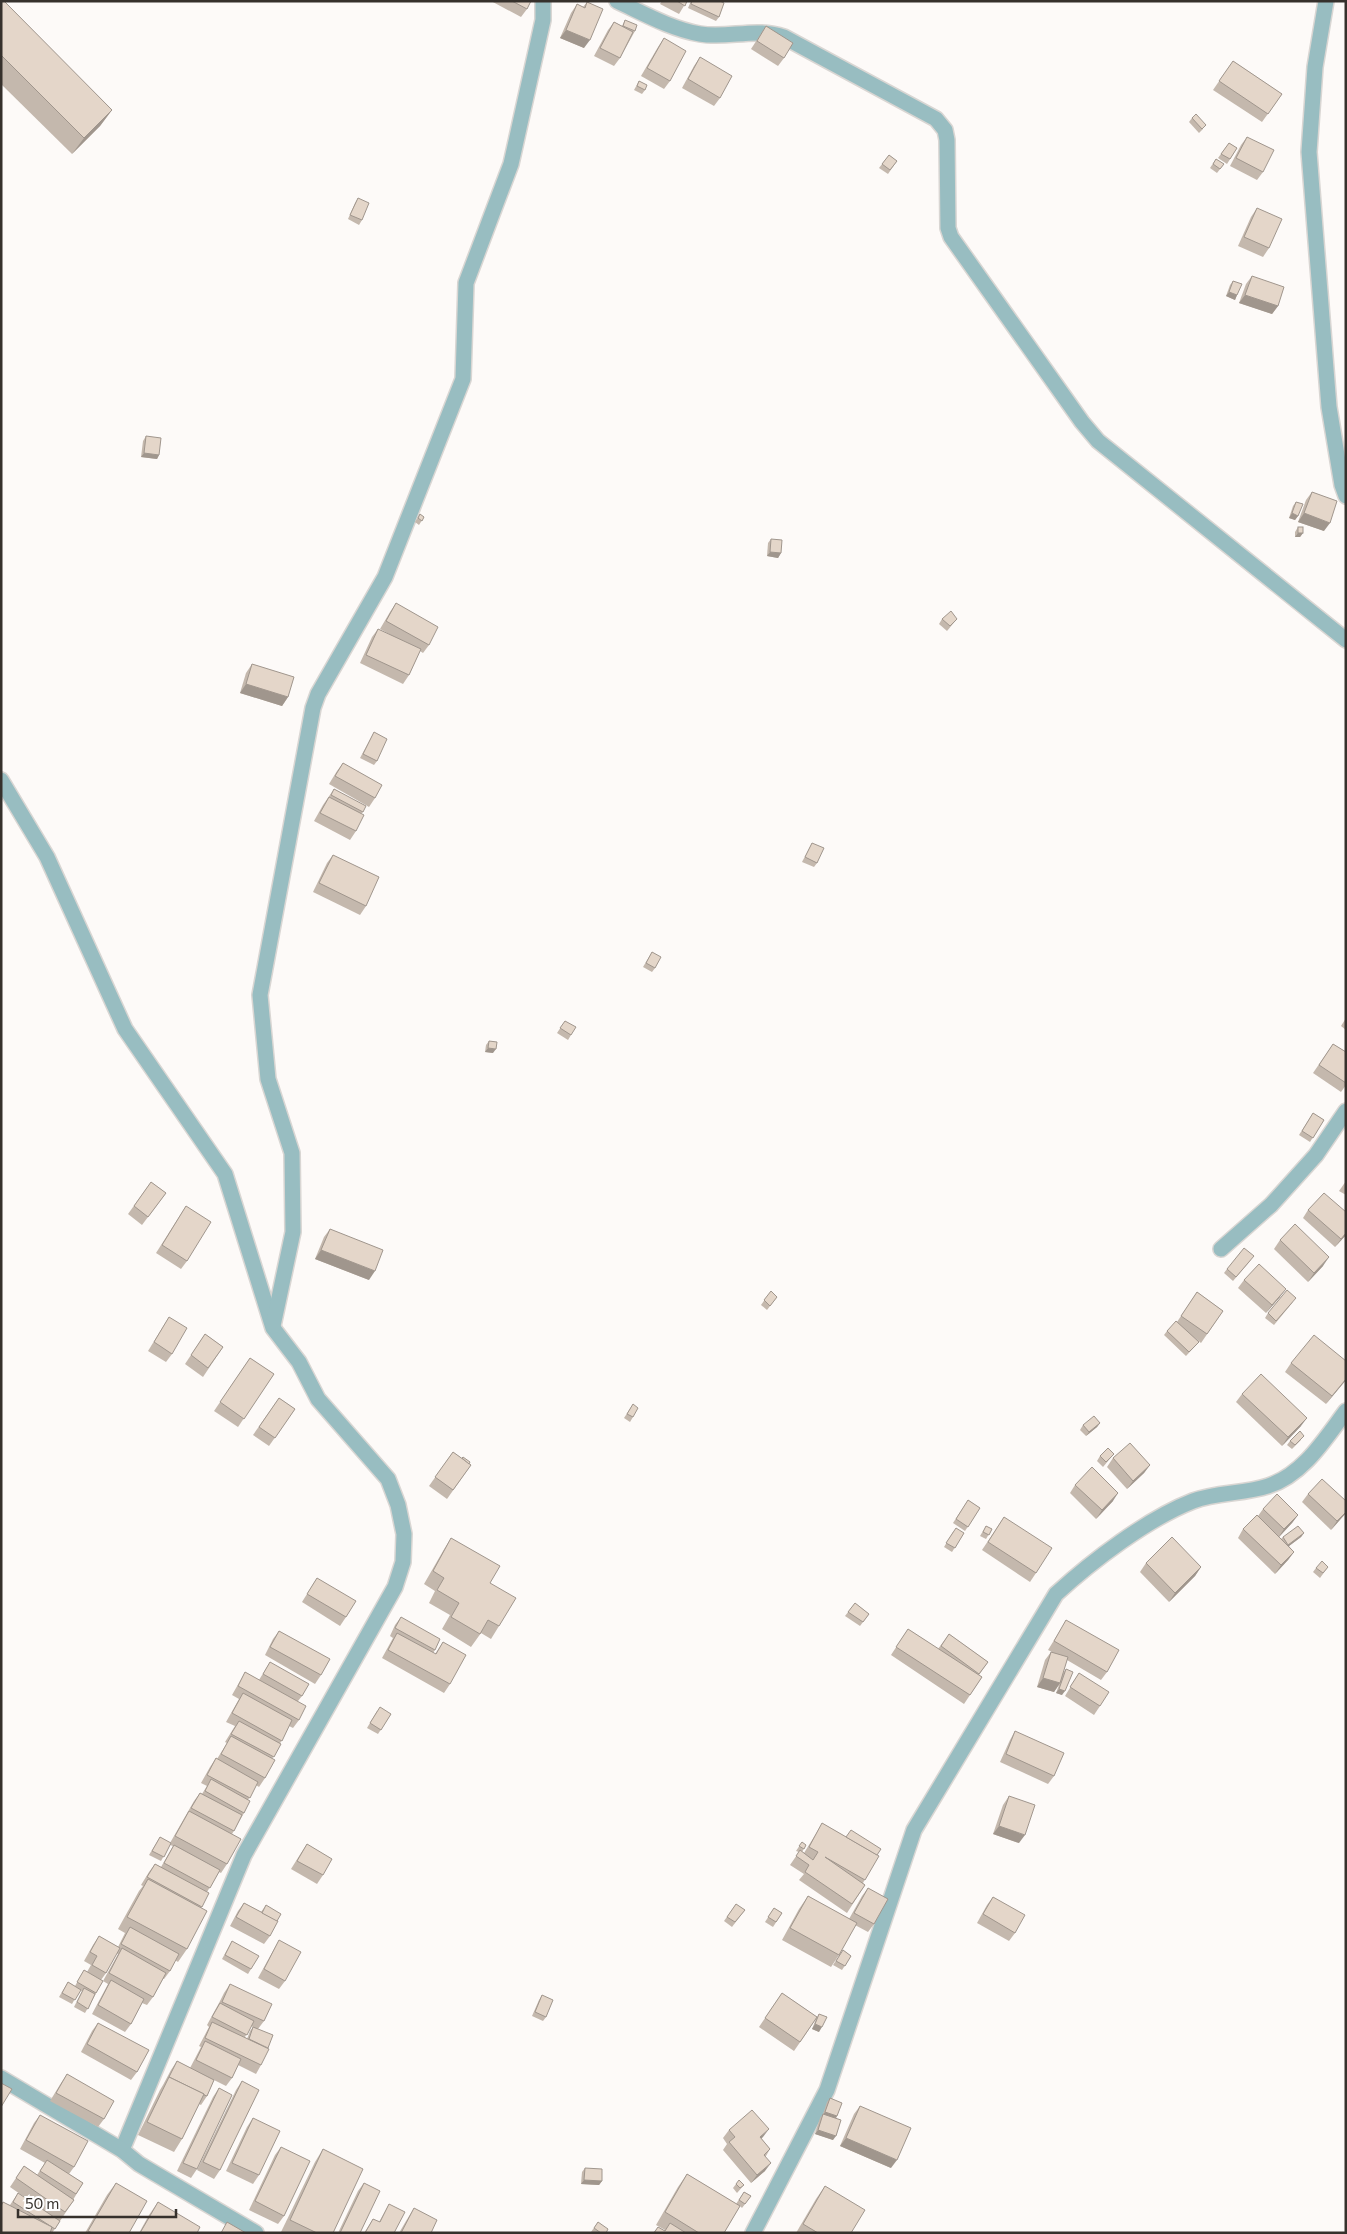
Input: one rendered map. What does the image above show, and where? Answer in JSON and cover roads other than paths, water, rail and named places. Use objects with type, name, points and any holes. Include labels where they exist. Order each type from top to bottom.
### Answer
[{"type":"street","points":[[273,1328],[293,1232],[292,1154],[268,1079],[260,995],[313,708],[318,694],[385,577],[463,379],[466,283],[511,164],[543,20],[542,1]]},
{"type":"street","points":[[617,1],[679,29],[699,34],[717,36],[770,32],[784,37],[936,118],[945,130],[947,140],[948,228],[952,238],[1082,422],[1098,441],[1346,640]]},
{"type":"street","points":[[1326,1],[1315,68],[1309,152],[1329,407],[1342,485],[1346,496]]},
{"type":"street","points":[[1,780],[47,857],[125,1029],[225,1174],[273,1328],[299,1362],[318,1399],[388,1479],[398,1505],[404,1534],[403,1562],[396,1587],[244,1855],[122,2150]]},
{"type":"street","points":[[1221,1249],[1271,1205],[1316,1155],[1346,1111]]},
{"type":"street","points":[[753,2233],[827,2090],[914,1830],[1056,1594],[1080,1572],[1161,1517],[1195,1501],[1268,1486],[1283,1479],[1298,1469],[1314,1453],[1346,1411]]},
{"type":"street","points":[[1,2078],[122,2150],[139,2164],[256,2233]]}]
